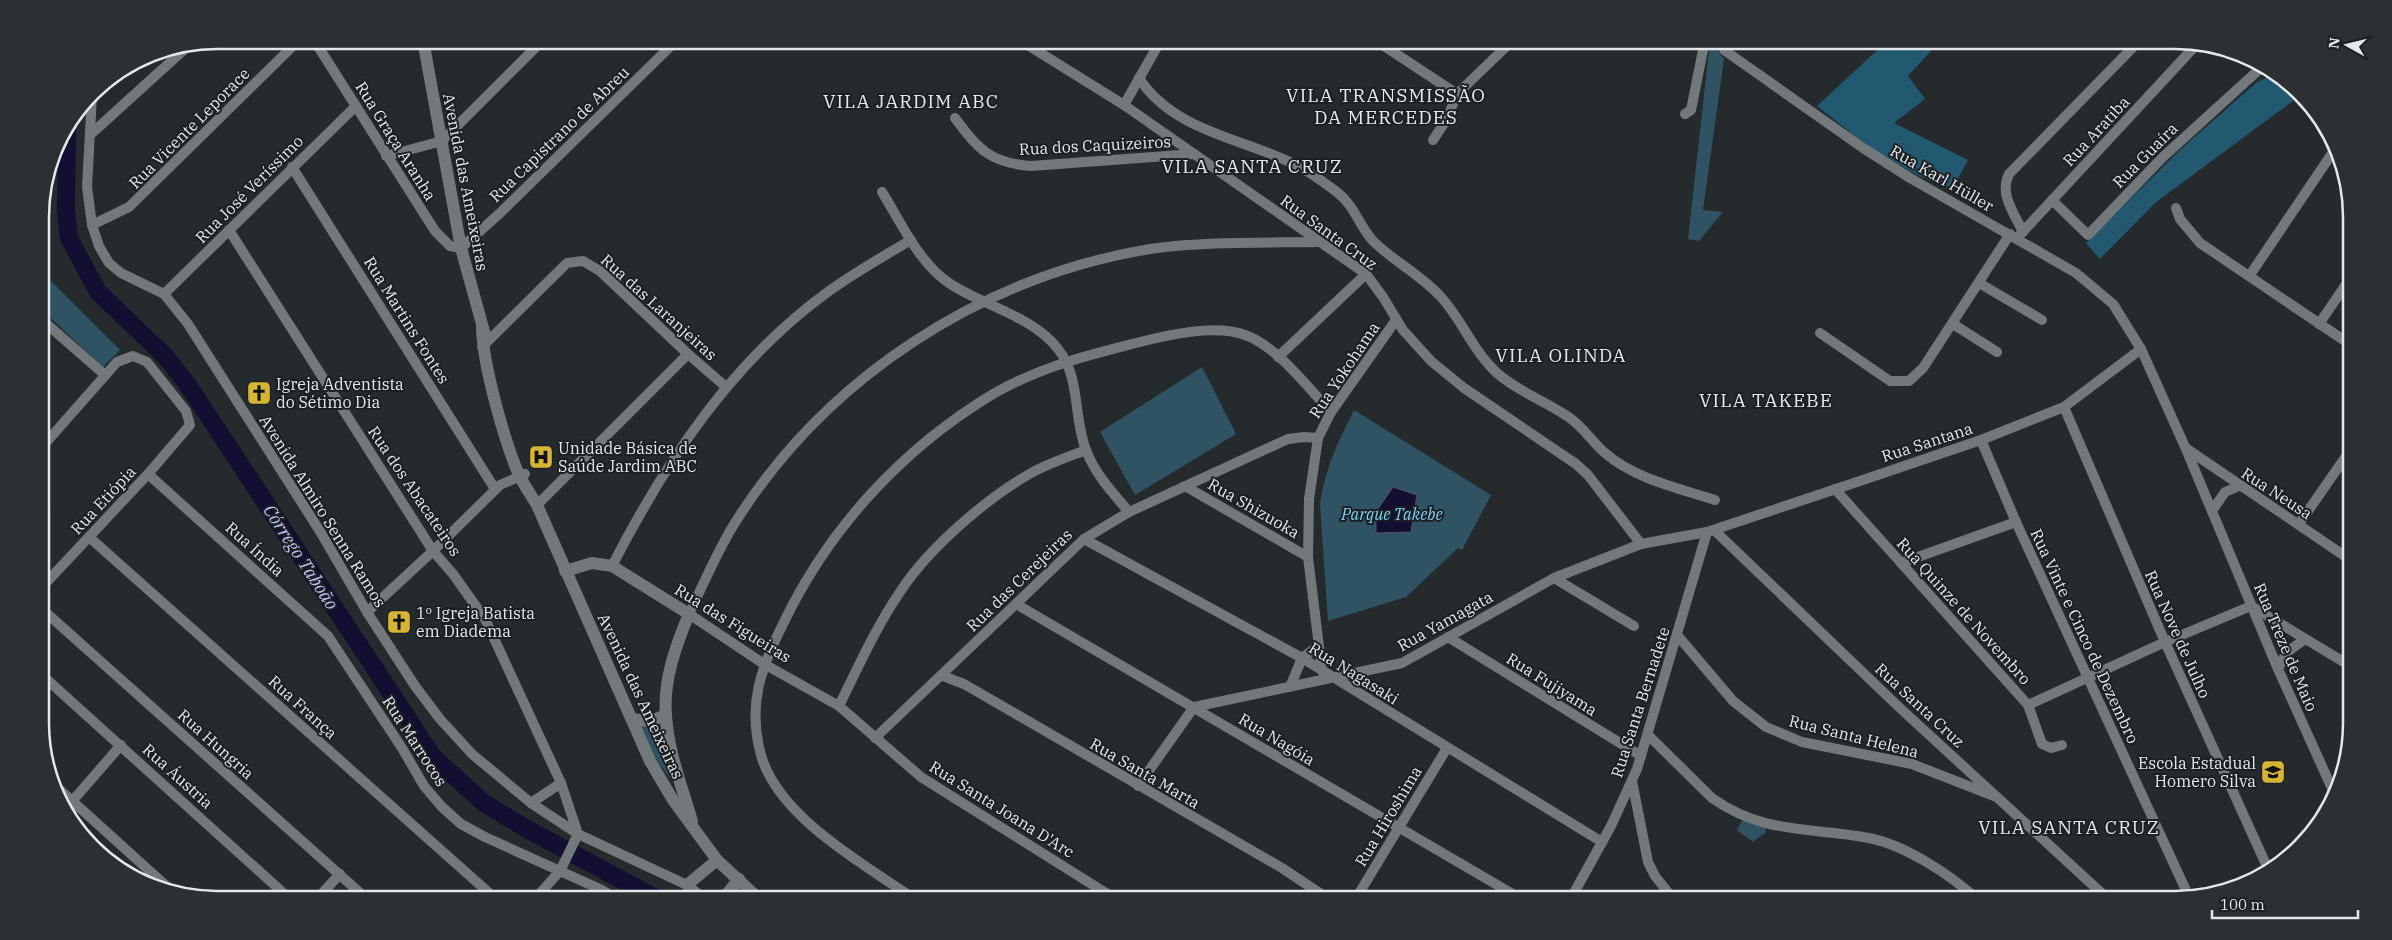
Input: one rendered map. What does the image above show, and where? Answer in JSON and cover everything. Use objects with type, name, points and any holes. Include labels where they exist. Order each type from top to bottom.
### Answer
[{"type":"street","name":"Rua Vicente Leporace","points":[[92,224],[129,207],[290,49]]},
{"type":"street","name":"Rua Graça Aranha","points":[[320,49],[435,231],[450,246],[461,248]]},
{"type":"street","name":"Avenida das Ameixeiras","points":[[425,49],[461,248],[485,345],[524,478],[654,768],[673,800],[717,860],[751,891]]},
{"type":"street","points":[[386,156],[442,141],[534,49]]},
{"type":"street","name":"Rua Capistrano de Abreu","points":[[461,248],[499,214],[668,49]]},
{"type":"street","name":"Rua Santa Cruz","points":[[1034,49],[1124,105],[1366,274],[1383,297],[1396,320],[1431,361],[1448,377],[1576,464],[1588,475],[1642,544]]},
{"type":"street","points":[[1124,105],[1157,49]]},
{"type":"street","points":[[1389,49],[1457,94]]},
{"type":"street","points":[[1433,140],[1447,119],[1457,94],[1504,49]]},
{"type":"street","points":[[1685,114],[1691,110],[1703,49]]},
{"type":"street","name":"Rua Karl Hüller","points":[[1723,49],[1828,125],[1910,178],[2016,235],[2076,273],[2113,304],[2141,349]]},
{"type":"street","points":[[2016,235],[2005,194],[2004,183],[2009,174],[2131,49]]},
{"type":"street","name":"Rua Aratiba","points":[[1820,333],[1890,381],[1909,381],[1923,368],[1979,282],[2016,235],[2052,200],[2193,50]]},
{"type":"street","points":[[91,134],[181,53]]},
{"type":"street","name":"Rua Guaíra","points":[[2052,200],[2088,234],[2163,157],[2258,71]]},
{"type":"street","points":[[1139,78],[1148,92],[1174,113],[1231,140],[1296,164],[1340,195],[1360,219],[1371,239],[1385,252],[1416,273],[1442,298],[1474,346],[1497,373],[1578,423],[1604,452],[1620,464],[1663,483],[1715,500]]},
{"type":"street","name":"Avenida Almiro Senna Ramos","points":[[92,106],[87,188],[92,224],[99,246],[109,263],[121,273],[164,294],[188,324],[321,533],[367,612],[415,686],[440,719],[472,754],[531,803],[577,836],[687,886],[694,891]]},
{"type":"street","name":"Rua José Veríssimo","points":[[164,294],[356,106]]},
{"type":"street","name":"Rua dos Caquizeiros","points":[[955,118],[974,143],[986,154],[999,161],[1016,165],[1031,166],[1194,154]]},
{"type":"street","points":[[2250,274],[2331,155]]},
{"type":"street","name":"Rua Martins Fontes","points":[[292,167],[495,489]]},
{"type":"street","points":[[882,192],[922,256],[947,282],[967,294],[987,302],[1047,338],[1066,360],[1076,394],[1086,450],[1105,484],[1129,512]]},
{"type":"street","points":[[2176,208],[2180,219],[2200,243],[2250,274],[2343,340]]},
{"type":"street","name":"Rua dos Abacateiros","points":[[229,230],[434,552],[453,574],[485,619],[561,783],[577,836]]},
{"type":"street","points":[[612,566],[675,455],[726,387],[761,350],[818,299],[862,268],[912,240]]},
{"type":"street","points":[[694,830],[674,760],[666,716],[669,676],[677,644],[689,614],[733,526],[782,458],[835,404],[888,358],[925,334],[1041,277],[1124,254],[1181,246],[1319,242]]},
{"type":"street","name":"Rua das Laranjeiras","points":[[485,345],[567,263],[583,260],[600,271],[726,387]]},
{"type":"street","points":[[1278,356],[1366,274]]},
{"type":"street","points":[[1979,282],[2042,320]]},
{"type":"street","points":[[2319,324],[2343,289]]},
{"type":"street","name":"Rua Yokohama","points":[[1322,671],[1308,557],[1309,499],[1318,438],[1331,412],[1396,320]]},
{"type":"street","points":[[1953,324],[1997,352]]},
{"type":"street","points":[[49,326],[105,375],[49,436]]},
{"type":"street","points":[[903,891],[842,848],[800,815],[779,792],[761,756],[757,736],[755,708],[764,664],[796,596],[824,552],[870,493],[929,439],[962,415],[1016,383],[1066,360],[1150,339],[1188,332],[1208,331],[1245,334],[1255,339],[1278,356],[1331,412]]},
{"type":"street","name":"Rua Santana","points":[[1710,531],[1981,440],[2064,407],[2141,349]]},
{"type":"street","name":"Rua Treze de Maio","points":[[2141,349],[2186,449],[2278,669],[2331,785]]},
{"type":"street","points":[[537,505],[688,354]]},
{"type":"street","name":"Rua Etiópia","points":[[49,580],[148,474],[190,425],[186,411],[147,362],[133,356],[117,362],[105,375]]},
{"type":"street","name":"Rua Nove de Julho","points":[[2064,407],[2165,642],[2266,864]]},
{"type":"street","name":"Rua das Cerejeiras","points":[[876,738],[1084,539],[1129,512],[1288,439],[1318,438]]},
{"type":"street","name":"Rua Vinte e Cinco de Dezembro","points":[[1981,440],[2016,522],[2186,891]]},
{"type":"street","name":"Rua Neusa","points":[[2186,449],[2343,555]]},
{"type":"street","points":[[839,706],[862,658],[903,588],[954,531],[979,510],[1032,473],[1086,450]]},
{"type":"street","points":[[2299,524],[2343,461]]},
{"type":"street","name":"Rua Índia","points":[[148,474],[315,622],[338,649]]},
{"type":"street","points":[[367,612],[434,552],[495,489],[524,478]]},
{"type":"street","name":"Rua Shizuoka","points":[[1185,486],[1308,557]]},
{"type":"street","points":[[2212,511],[2225,492],[2239,486]]},
{"type":"street","name":"Rua Quinze de Novembro","points":[[1835,489],[2028,705],[2165,642],[2252,606]]},
{"type":"street","points":[[1901,563],[2016,522]]},
{"type":"street","name":"Rua Santa Cruz","points":[[1710,531],[2099,891]]},
{"type":"street","name":"Rua Yamagata","points":[[1194,707],[1402,663],[1554,578],[1642,544],[1710,531]]},
{"type":"street","name":"Rua Santa Bernadete","points":[[1575,891],[1632,781],[1710,531]]},
{"type":"street","name":"Rua França","points":[[89,538],[487,891]]},
{"type":"street","name":"Rua Nagasaki","points":[[1084,539],[1302,658],[1602,842]]},
{"type":"street","name":"Rua das Figueiras","points":[[565,571],[592,563],[612,566],[764,664],[839,706],[876,738]]},
{"type":"street","points":[[1554,578],[1634,626]]},
{"type":"street","name":"Rua Nagóia","points":[[1016,604],[1508,891]]},
{"type":"street","points":[[2252,606],[2343,662]]},
{"type":"street","name":"Rua Hungria","points":[[49,615],[358,891]]},
{"type":"street","name":"Rua Santa Helena","points":[[1678,636],[1733,701],[1766,727],[1802,742],[1912,764],[1998,798]]},
{"type":"street","name":"Rua Fujiyama","points":[[1448,637],[1641,756]]},
{"type":"street","points":[[2278,669],[2286,653],[2305,639]]},
{"type":"street","points":[[1290,688],[1302,658],[1318,646]]},
{"type":"street","name":"Rua Marrocos","points":[[338,649],[424,786],[442,807],[461,824],[485,837],[562,868],[603,891]]},
{"type":"street","name":"Rua Santa Marta","points":[[942,676],[964,684],[1282,868],[1316,891]]},
{"type":"street","name":"Rua Áustria","points":[[49,681],[282,891]]},
{"type":"street","points":[[2028,705],[2042,744],[2051,748],[2062,745]]},
{"type":"street","points":[[1138,786],[1194,707]]},
{"type":"street","points":[[632,719],[650,721],[666,716]]},
{"type":"street","points":[[1648,734],[1712,798],[1724,807],[1780,828],[1870,838],[1885,843],[1931,865],[1966,891]]},
{"type":"street","name":"Rua Santa Joana D'Arc","points":[[876,738],[921,777],[1103,891]]},
{"type":"street","points":[[70,804],[121,745]]},
{"type":"street","name":"Rua Hiroshima","points":[[1360,891],[1447,748]]},
{"type":"street","points":[[1632,781],[1648,862],[1654,876],[1666,891]]},
{"type":"street","points":[[531,803],[561,783]]},
{"type":"street","points":[[70,804],[160,881]]},
{"type":"street","points":[[542,891],[562,868],[577,836]]},
{"type":"street","points":[[687,886],[717,860]]},
{"type":"street","points":[[324,891],[340,874]]},
{"type":"street","points":[[729,891],[739,879]]},
{"type":"green space","points":[[1709,49],[1716,49],[1724,59],[1703,210],[1723,212],[1699,241],[1688,239]]},
{"type":"green space","points":[[49,279],[120,350],[103,367],[49,316]]},
{"type":"green space","points":[[1202,367],[1236,434],[1135,495],[1100,432]]},
{"type":"green space","name":"Parque Takebe","points":[[1354,410],[1491,495],[1462,550],[1458,548],[1406,597],[1328,621],[1320,505],[1329,467]]},
{"type":"green space","points":[[664,720],[670,778],[655,758],[638,723],[658,725]]},
{"type":"green space","points":[[1744,817],[1764,824],[1766,832],[1753,842],[1737,830]]},
{"type":"shaded area","points":[[1878,49],[1933,49],[1908,76],[1925,99],[1894,123],[1968,160],[1952,190],[1915,174],[1866,145],[1817,106]]},
{"type":"shaded area","points":[[2267,77],[2277,84],[2295,99],[2155,203],[2100,259],[2086,243],[2182,148],[2257,82]]},
{"type":"shaded area","points":[[1393,487],[1417,495],[1411,532],[1376,533],[1376,512]]},
{"type":"waterway","name":"Córrego Taboão","points":[[67,142],[66,210],[69,238],[98,292],[165,356],[188,385],[433,757],[484,803],[527,829],[642,891]]},
{"type":"place","name":"Igreja Adventista do Sétimo Dia","points":[[259,393]]},
{"type":"place","name":"Unidade Básica de Saúde Jardim ABC","points":[[541,457]]},
{"type":"place","name":"1º Igreja Batista em Diadema","points":[[399,622]]},
{"type":"place","name":"Escola Estadual Homero Silva","points":[[2273,772]]},
{"type":"district","name":"VILA JARDIM ABC","points":[[911,101]]},
{"type":"district","name":"VILA TRANSMISSÃO DA MERCEDES","points":[[1386,106]]},
{"type":"district","name":"VILA SANTA CRUZ","points":[[1252,166]]},
{"type":"district","name":"VILA OLINDA","points":[[1561,355]]},
{"type":"district","name":"VILA TAKEBE","points":[[1766,400]]},
{"type":"district","name":"VILA SANTA CRUZ","points":[[2069,827]]}]
